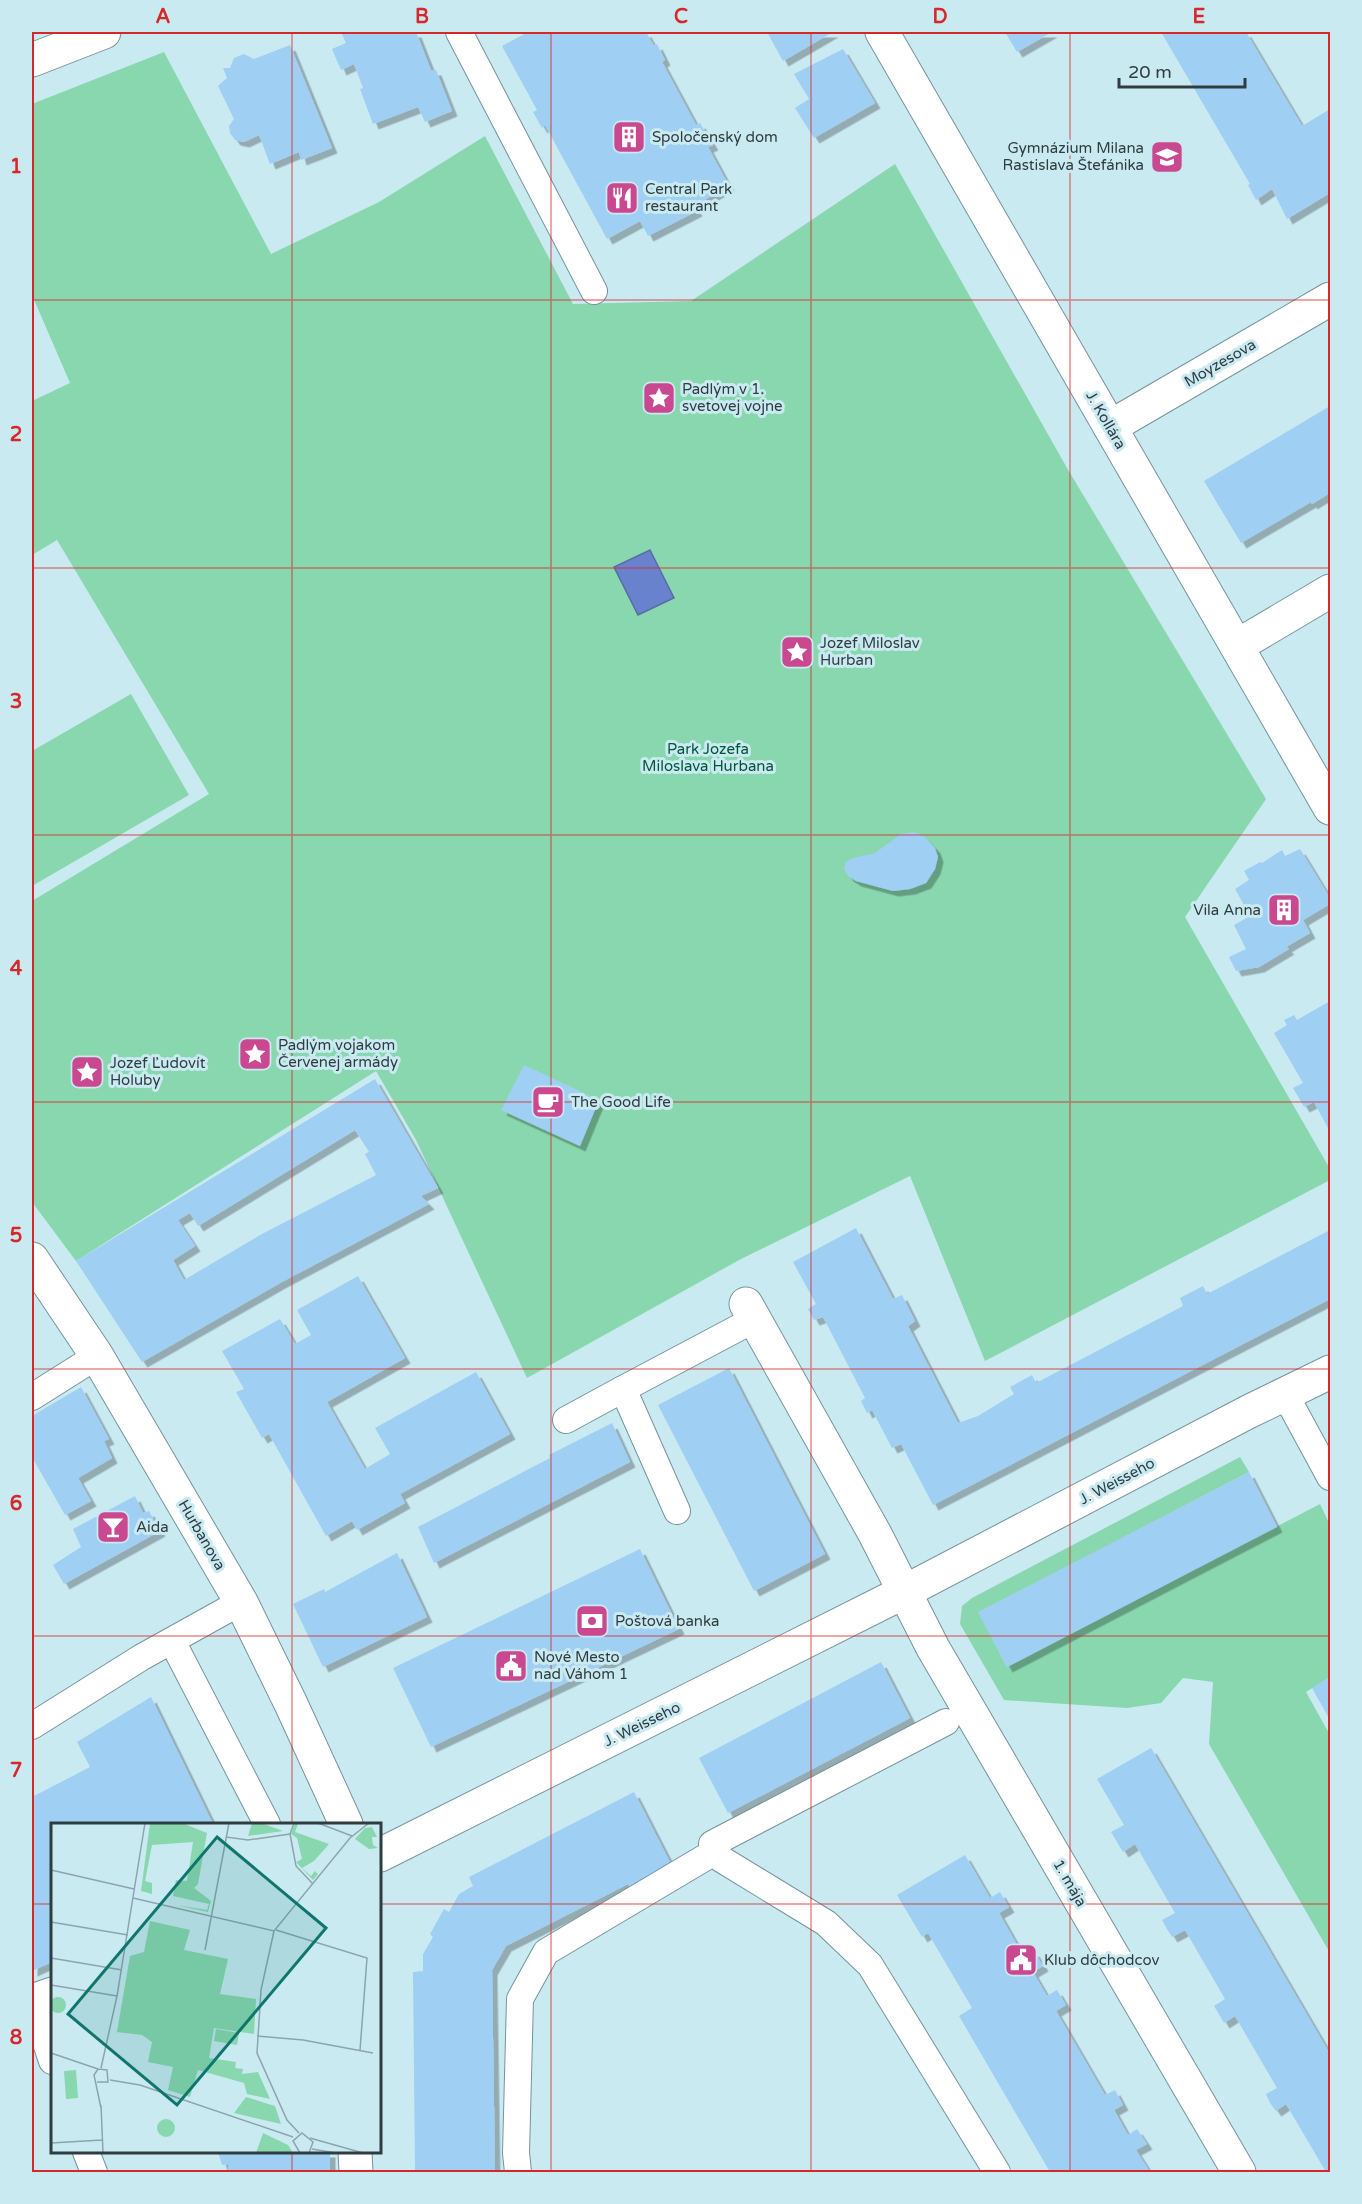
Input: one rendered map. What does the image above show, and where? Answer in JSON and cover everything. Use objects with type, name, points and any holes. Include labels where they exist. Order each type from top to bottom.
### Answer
[{"type":"street","points":[[32,60],[104,32]]},
{"type":"street","name":"J. Kollára","points":[[882,32],[1330,808]]},
{"type":"street","name":"Moyzesova","points":[[1110,427],[1330,299]]},
{"type":"street","points":[[1237,646],[1330,591]]},
{"type":"street","name":"Hurbanova","points":[[32,1259],[97,1356],[241,1602],[346,1823]]},
{"type":"street","points":[[750,1311],[875,1534],[904,1592]]},
{"type":"street","name":"J. Weisseho","points":[[381,1854],[904,1592],[1248,1412],[1286,1396],[1330,1372]]},
{"type":"street","name":"1. mája","points":[[904,1592],[974,1719],[1239,2172]]},
{"type":"street","points":[[355,2153],[356,2172]]},
{"type":"lane","points":[[459,32],[594,291]]},
{"type":"lane","points":[[566,1420],[623,1389],[750,1311]]},
{"type":"lane","points":[[32,1397],[97,1356]]},
{"type":"lane","points":[[623,1389],[677,1511]]},
{"type":"lane","points":[[1286,1396],[1330,1477]]},
{"type":"lane","points":[[32,1726],[241,1602]]},
{"type":"lane","points":[[172,1641],[266,1823]]},
{"type":"lane","points":[[712,1844],[946,1722]]},
{"type":"lane","points":[[518,2172],[516,2153],[520,1999],[546,1952],[716,1851],[721,1859],[826,1923],[870,1965],[997,2172]]},
{"type":"lane","points":[[39,1998],[51,2056]]},
{"type":"lane","points":[[87,2153],[94,2172]]},
{"type":"green space","name":"Park Jozefa Miloslava Hurbana","points":[[164,52],[271,254],[379,202],[485,136],[573,304],[691,301],[895,164],[1067,468],[1266,799],[1185,917],[1330,1169],[1330,1180],[985,1361],[910,1176],[741,1259],[527,1378],[416,1140],[376,1071],[76,1261],[32,1202],[32,901],[209,794],[57,540],[32,555],[32,401],[70,383],[32,295],[32,104]]},
{"type":"green space","points":[[131,694],[189,795],[32,886],[32,751]]},
{"type":"green space","points":[[1240,1457],[1249,1472],[979,1613],[1007,1667],[1320,1504],[1330,1525],[1330,1677],[1306,1692],[1330,1735],[1330,1953],[1209,1744],[1213,1682],[1183,1678],[1161,1703],[1127,1708],[1004,1700],[960,1624],[962,1606],[972,1598]]},
{"type":"water","points":[[650,550],[674,598],[638,615],[614,567]]},
{"type":"building","points":[[341,32],[416,32],[431,70],[436,70],[452,111],[425,122],[418,107],[373,124],[360,89],[363,88],[354,64],[341,70],[332,49],[346,43]]},
{"type":"building","name":"Spoločenský dom","points":[[528,32],[646,32],[654,46],[657,44],[665,60],[662,62],[696,125],[700,123],[713,145],[708,147],[729,186],[694,206],[697,211],[648,236],[640,221],[607,239],[545,125],[542,128],[533,112],[537,110],[502,46]]},
{"type":"building","points":[[767,32],[833,32],[783,61]]},
{"type":"building","points":[[1005,32],[1052,32],[1017,52]]},
{"type":"building","points":[[1161,32],[1246,32],[1302,126],[1330,109],[1330,193],[1287,219],[1272,189],[1256,200],[1248,185],[1250,184]]},
{"type":"building","points":[[290,45],[332,148],[301,160],[299,152],[270,164],[259,135],[244,142],[235,140],[230,133],[229,126],[234,119],[218,86],[227,78],[223,68],[230,68],[234,58],[244,54],[254,59]]},
{"type":"building","points":[[843,49],[875,103],[814,138],[795,108],[809,99],[794,74]]},
{"type":"building","points":[[1330,406],[1330,493],[1241,543],[1204,481]]},
{"type":"building","points":[[913,832],[924,836],[935,848],[938,857],[935,869],[926,883],[910,889],[893,891],[856,881],[848,876],[844,869],[846,862],[875,853],[901,834]]},
{"type":"building","name":"Vila Anna","points":[[1300,849],[1330,898],[1330,904],[1303,920],[1310,933],[1286,947],[1289,949],[1259,967],[1236,971],[1229,957],[1246,949],[1234,925],[1250,916],[1235,889],[1249,880],[1244,871],[1282,850],[1285,856]]},
{"type":"building","points":[[1330,1001],[1330,1132],[1314,1102],[1304,1107],[1293,1088],[1303,1083],[1274,1033],[1287,1025],[1284,1020],[1294,1015],[1297,1020]]},
{"type":"building","points":[[524,1065],[599,1100],[580,1146],[501,1110]]},
{"type":"building","points":[[375,1079],[438,1188],[421,1196],[429,1204],[280,1283],[142,1362],[76,1261]],"holes":[[[355,1130],[369,1152],[365,1154],[376,1175],[262,1234],[184,1280],[173,1260],[195,1246],[178,1220],[190,1213],[198,1226]]]},
{"type":"building","points":[[856,1228],[893,1299],[902,1295],[915,1321],[908,1326],[958,1423],[978,1416],[1014,1394],[1010,1387],[1032,1375],[1036,1383],[1183,1306],[1180,1298],[1203,1286],[1207,1294],[1330,1230],[1330,1299],[933,1505],[901,1444],[892,1448],[872,1410],[867,1413],[861,1401],[865,1398],[823,1317],[814,1320],[808,1309],[816,1304],[793,1262]]},
{"type":"building","points":[[358,1276],[405,1358],[327,1402],[365,1469],[390,1454],[375,1428],[476,1372],[510,1434],[400,1494],[405,1503],[357,1530],[352,1521],[326,1536],[269,1434],[262,1438],[236,1392],[244,1389],[222,1351],[280,1319],[295,1344],[311,1335],[297,1310]]},
{"type":"building","points":[[729,1368],[825,1554],[754,1591],[658,1405]]},
{"type":"building","points":[[81,1387],[109,1439],[104,1441],[112,1458],[78,1478],[91,1501],[65,1515],[32,1457],[32,1416]]},
{"type":"building","points":[[612,1423],[630,1462],[434,1563],[418,1527]]},
{"type":"building","points":[[1249,1472],[1277,1527],[1007,1667],[978,1612]]},
{"type":"building","points":[[135,1496],[143,1513],[149,1511],[160,1531],[64,1584],[53,1565],[81,1547],[73,1529]]},
{"type":"building","points":[[640,1549],[679,1629],[431,1747],[393,1668]]},
{"type":"building","points":[[397,1553],[427,1617],[323,1667],[293,1604],[324,1589],[325,1592]]},
{"type":"building","points":[[881,1662],[910,1718],[728,1813],[699,1758]]},
{"type":"building","points":[[1330,1677],[1330,1720],[1312,1688]]},
{"type":"building","points":[[151,1697],[213,1823],[51,1823],[51,1962],[32,1971],[32,1797],[90,1767],[77,1742]]},
{"type":"building","points":[[1151,1748],[1330,2054],[1330,2172],[1326,2172],[1286,2104],[1276,2111],[1270,2103],[1266,2094],[1277,2088],[1235,2016],[1224,2023],[1214,2006],[1225,1999],[1185,1930],[1172,1937],[1167,1929],[1162,1920],[1175,1913],[1135,1844],[1123,1852],[1111,1832],[1124,1825],[1097,1779]]},
{"type":"building","points":[[634,1792],[672,1866],[630,1888],[628,1884],[506,1946],[492,1970],[495,2172],[415,2172],[413,1972],[423,1971],[423,1954],[433,1937],[430,1934],[444,1909],[449,1912],[459,1894],[473,1886],[469,1877]]},
{"type":"building","points":[[965,1855],[990,1898],[1000,1892],[1009,1907],[999,1913],[1024,1957],[1034,1951],[1043,1966],[1033,1972],[1047,1996],[1057,1990],[1066,2005],[1056,2011],[1105,2095],[1115,2090],[1123,2105],[1114,2110],[1128,2135],[1137,2129],[1147,2144],[1136,2150],[1150,2172],[1067,2172],[1065,2170],[1050,2172],[959,2016],[972,2008],[928,1933],[922,1937],[897,1895]]},
{"type":"building","points":[[218,2153],[330,2153],[330,2172],[228,2172],[229,2164],[222,2165]]},
{"type":"place","name":"Spoločenský dom","points":[[629,137]]},
{"type":"place","name":"Gymnázium Milana Rastislava Štefánika","points":[[1167,157]]},
{"type":"place","name":"Central Park restaurant","points":[[622,198]]},
{"type":"place","name":"Padlým v 1. svetovej vojne","points":[[659,398]]},
{"type":"place","name":"Jozef Miloslav Hurban","points":[[797,652]]},
{"type":"place","name":"Vila Anna","points":[[1284,910]]},
{"type":"place","name":"Padlým vojakom Červenej armády","points":[[255,1054]]},
{"type":"place","name":"Jozef Ľudovít Holuby","points":[[87,1072]]},
{"type":"place","name":"The Good Life","points":[[548,1102]]},
{"type":"place","name":"Aida","points":[[113,1527]]},
{"type":"place","name":"Poštová banka","points":[[592,1621]]},
{"type":"place","name":"Nové Mesto nad Váhom 1","points":[[511,1666]]},
{"type":"place","name":"Klub dôchodcov","points":[[1021,1960]]}]
